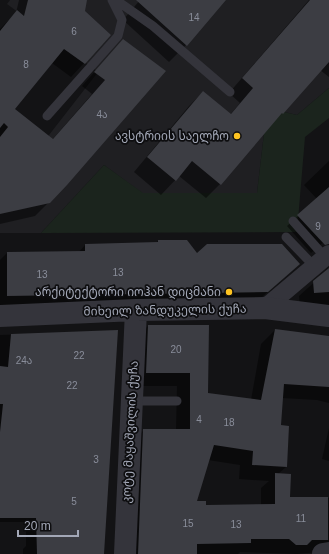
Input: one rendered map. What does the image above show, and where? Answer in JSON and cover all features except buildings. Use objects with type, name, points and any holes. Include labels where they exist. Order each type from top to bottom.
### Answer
[{"type":"street","points":[[265,308],[323,259]]},
{"type":"street","name":"მიხეილ ზანდუკელის ქუჩა","points":[[0,316],[136,310],[265,308],[329,316]]},
{"type":"street","name":"კოტე მაყაშვილის ქუჩა","points":[[125,554],[136,310]]},
{"type":"street","points":[[323,554],[329,553]]},
{"type":"lane","points":[[47,116],[118,36],[122,20],[112,0]]},
{"type":"lane","points":[[116,0],[153,26],[230,92]]},
{"type":"lane","points":[[294,221],[323,259]]},
{"type":"lane","points":[[286,237],[323,259]]},
{"type":"lane","points":[[132,401],[177,402]]},
{"type":"shaded area","points":[[10,0],[329,0],[329,88],[297,115],[267,108],[257,193],[142,193],[104,165],[41,233],[0,233],[0,198],[98,72],[7,4]]},
{"type":"shaded area","points":[[329,88],[329,118],[305,137],[297,232],[41,233],[104,165],[143,193],[257,193],[267,108],[297,115]]},
{"type":"place","name":"ავსტრიის საელჩო","points":[[237,136]]},
{"type":"place","name":"არქიტექტორი იოჰან დიცმანი","points":[[229,292]]}]
